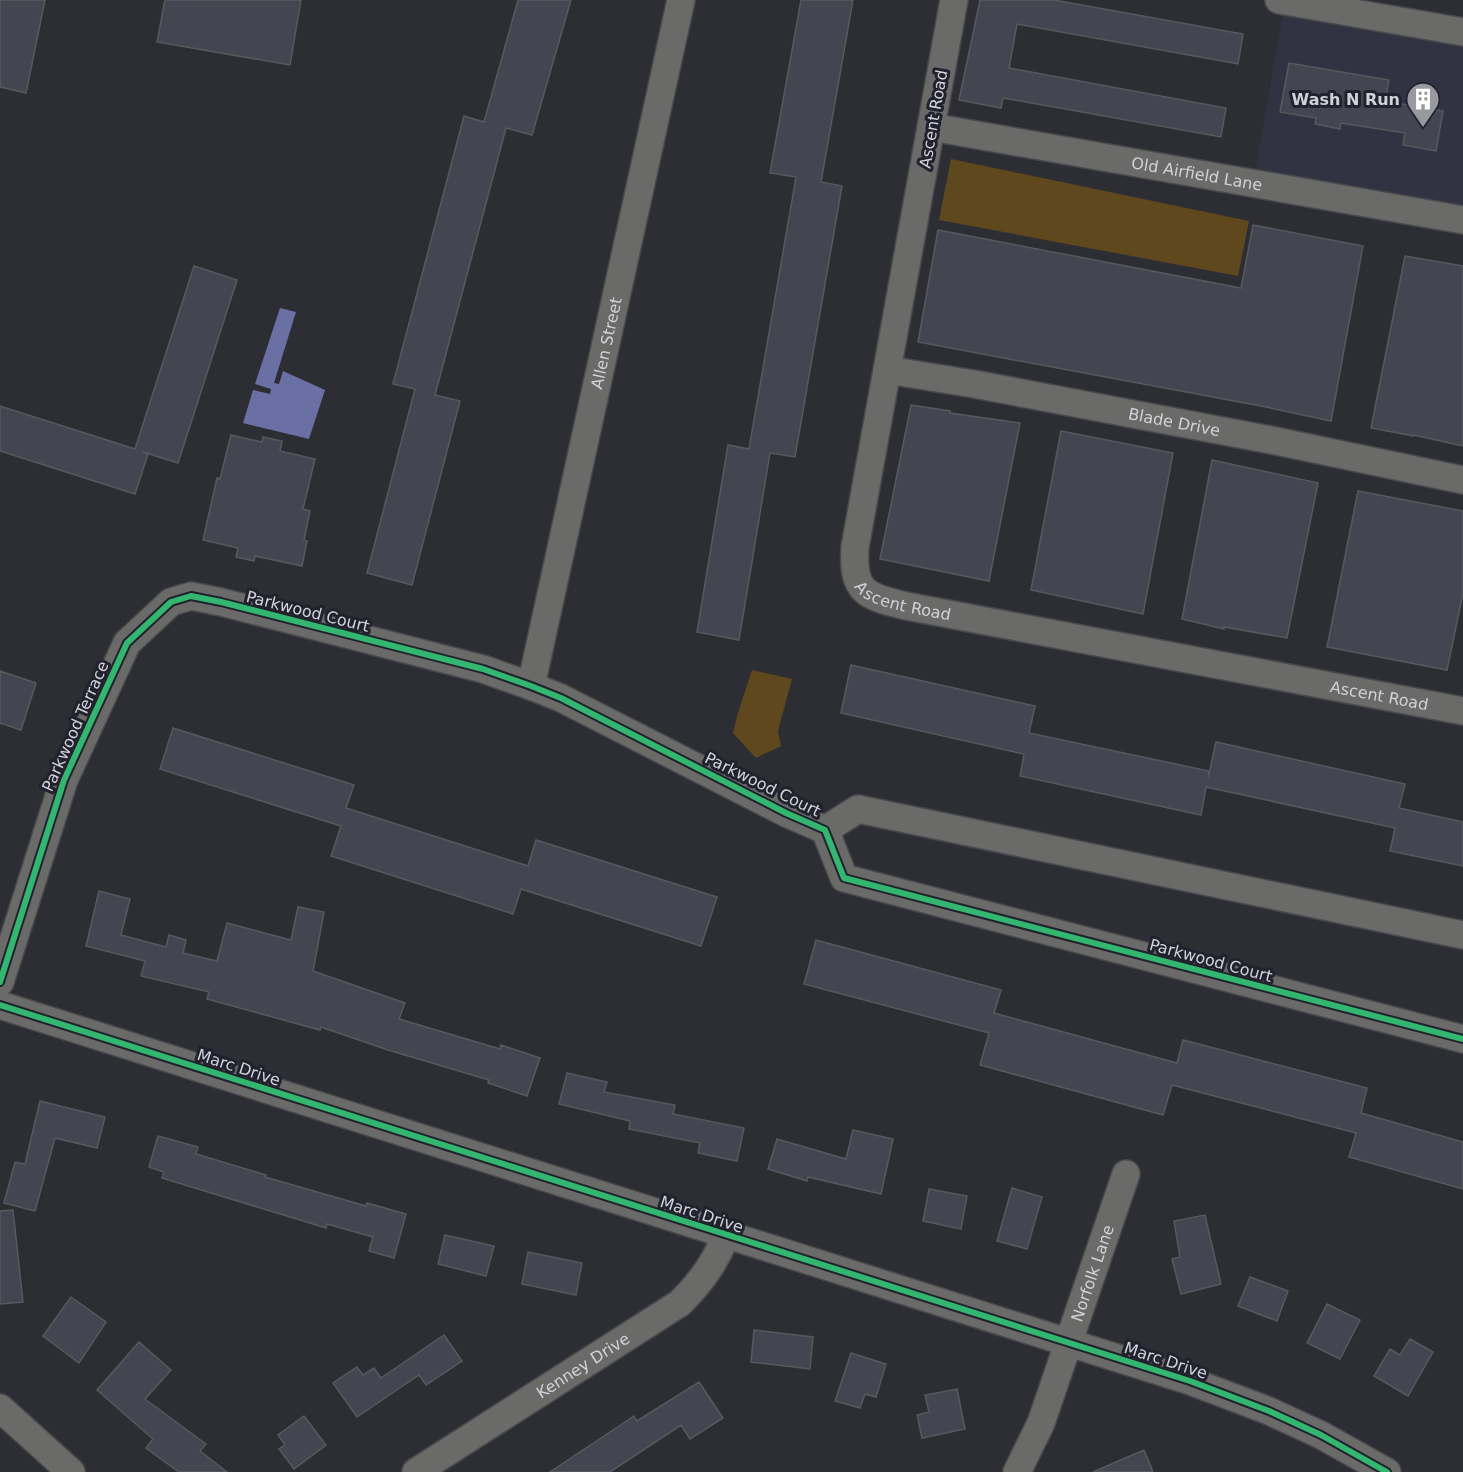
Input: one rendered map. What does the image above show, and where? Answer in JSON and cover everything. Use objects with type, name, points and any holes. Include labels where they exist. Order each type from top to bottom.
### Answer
[{"type":"street","name":"Allen Street","points":[[531,686],[681,0]]},
{"type":"street","name":"Ascent Road","points":[[954,0],[855,547],[854,566],[858,585],[872,597],[906,606],[1463,711]]},
{"type":"street","points":[[1279,0],[1463,32]]},
{"type":"street","name":"Old Airfield Lane","points":[[931,127],[1463,220]]},
{"type":"street","name":"Blade Drive","points":[[887,370],[974,384],[1271,440],[1463,480]]},
{"type":"street","name":"Parkwood Court","points":[[171,602],[190,596],[221,602],[483,669],[561,698],[786,813],[825,830],[844,878],[1463,1039]]},
{"type":"street","name":"Parkwood Terrace","points":[[0,981],[64,780],[127,643],[171,602]]},
{"type":"street","name":"Parkwood Court","points":[[825,830],[858,808],[1463,935]]},
{"type":"street","name":"Marc Drive","points":[[0,1005],[1190,1381],[1269,1411],[1321,1435],[1387,1472]]},
{"type":"street","name":"Norfolk Lane","points":[[1017,1472],[1041,1423],[1126,1174]]},
{"type":"street","name":"Kenney Drive","points":[[416,1472],[680,1303],[701,1282],[718,1257],[726,1236]]},
{"type":"street","points":[[0,1408],[71,1472]]},
{"type":"shaded area","points":[[1283,14],[1463,42],[1463,205],[1255,172]]},
{"type":"shaded area","points":[[951,159],[1249,221],[1238,276],[939,220]]},
{"type":"shaded area","points":[[752,670],[792,679],[778,731],[781,746],[756,758],[733,733]]},
{"type":"water","points":[[280,308],[296,312],[274,383],[279,384],[283,371],[325,390],[309,439],[243,423],[253,390],[270,394],[271,389],[255,384]]},
{"type":"building","points":[[0,0],[45,0],[26,93],[0,87]]},
{"type":"building","points":[[165,0],[301,0],[290,65],[157,42]]},
{"type":"building","points":[[518,0],[571,0],[532,135],[506,128],[435,395],[460,401],[412,585],[367,573],[415,389],[393,384],[464,116],[484,122]]},
{"type":"building","points":[[801,0],[853,0],[821,182],[842,186],[795,457],[770,453],[739,640],[697,632],[728,445],[749,449],[796,177],[770,173]]},
{"type":"building","points":[[980,0],[1054,0],[1243,34],[1238,64],[1017,24],[1009,68],[1226,108],[1221,137],[1003,98],[1001,108],[959,100]]},
{"type":"building","points":[[1289,63],[1389,80],[1385,101],[1443,111],[1436,151],[1403,145],[1405,133],[1341,123],[1340,129],[1315,124],[1316,118],[1280,112]]},
{"type":"building","points":[[1253,225],[1363,246],[1331,421],[918,342],[938,230],[1241,288]]},
{"type":"building","points":[[1405,256],[1463,266],[1463,446],[1371,428]]},
{"type":"building","points":[[194,266],[237,280],[178,463],[143,452],[148,454],[135,494],[0,451],[0,406],[135,449]]},
{"type":"building","points":[[911,405],[1020,423],[989,581],[880,559]]},
{"type":"building","points":[[1061,431],[1173,453],[1143,614],[1031,590]]},
{"type":"building","points":[[231,435],[262,442],[263,437],[282,441],[280,451],[315,459],[303,509],[310,511],[302,566],[255,556],[254,561],[236,557],[238,548],[203,540],[217,478],[220,479]]},
{"type":"building","points":[[1212,460],[1318,483],[1287,638],[1224,627],[1224,629],[1182,619]]},
{"type":"building","points":[[1358,491],[1463,511],[1463,593],[1447,670],[1327,647]]},
{"type":"building","points":[[851,665],[1035,706],[1029,733],[1209,771],[1208,778],[1216,742],[1405,784],[1399,808],[1463,822],[1463,866],[1390,851],[1395,828],[1206,787],[1201,815],[1020,776],[1024,754],[841,713]]},
{"type":"building","points":[[0,671],[36,683],[21,730],[0,723]]},
{"type":"building","points":[[173,728],[354,785],[346,808],[528,866],[536,840],[717,897],[701,946],[521,889],[513,914],[331,856],[341,826],[160,769]]},
{"type":"building","points":[[99,891],[130,899],[121,935],[166,947],[169,935],[186,940],[183,953],[217,961],[227,923],[291,940],[298,907],[324,912],[313,971],[405,1003],[399,1019],[500,1049],[501,1045],[540,1058],[527,1096],[488,1083],[489,1080],[321,1027],[320,1030],[207,999],[209,992],[141,976],[145,961],[86,946]]},
{"type":"building","points":[[816,940],[1001,990],[994,1013],[1177,1063],[1183,1040],[1367,1088],[1361,1113],[1463,1142],[1463,1189],[1349,1157],[1356,1133],[1172,1085],[1163,1115],[980,1065],[989,1033],[804,984]]},
{"type":"building","points":[[567,1073],[607,1082],[604,1092],[675,1105],[673,1114],[744,1128],[737,1161],[698,1153],[700,1143],[629,1129],[630,1121],[559,1104]]},
{"type":"building","points":[[40,1101],[105,1117],[97,1148],[55,1138],[35,1211],[4,1203],[15,1162],[25,1164]]},
{"type":"building","points":[[853,1130],[893,1139],[881,1194],[808,1177],[807,1181],[768,1169],[777,1139],[846,1159]]},
{"type":"building","points":[[158,1136],[198,1147],[196,1154],[266,1175],[265,1177],[366,1206],[367,1203],[406,1214],[394,1258],[369,1251],[373,1237],[327,1224],[326,1228],[162,1178],[164,1172],[149,1167]]},
{"type":"building","points":[[1012,1188],[1042,1197],[1027,1249],[997,1241]]},
{"type":"building","points":[[929,1189],[967,1196],[961,1229],[923,1221]]},
{"type":"building","points":[[13,1210],[23,1302],[0,1304],[0,1211]]},
{"type":"building","points":[[1205,1215],[1221,1284],[1181,1294],[1172,1259],[1180,1257],[1174,1221]]},
{"type":"building","points":[[445,1235],[494,1246],[486,1276],[438,1264]]},
{"type":"building","points":[[528,1252],[582,1263],[576,1295],[522,1284]]},
{"type":"building","points":[[1250,1277],[1288,1291],[1277,1321],[1238,1306]]},
{"type":"building","points":[[71,1297],[106,1322],[79,1363],[43,1336]]},
{"type":"building","points":[[1327,1304],[1360,1320],[1340,1359],[1307,1343]]},
{"type":"building","points":[[754,1330],[813,1337],[810,1369],[751,1362]]},
{"type":"building","points":[[444,1335],[462,1361],[426,1385],[419,1375],[357,1417],[333,1383],[357,1367],[363,1375],[374,1368],[381,1378]]},
{"type":"building","points":[[1410,1339],[1433,1352],[1408,1396],[1374,1376],[1390,1349],[1400,1355]]},
{"type":"building","points":[[139,1342],[171,1370],[145,1399],[206,1444],[200,1451],[227,1472],[179,1472],[146,1448],[153,1439],[97,1390]]},
{"type":"building","points":[[851,1353],[886,1364],[876,1397],[865,1394],[860,1408],[835,1401]]},
{"type":"building","points":[[699,1382],[723,1418],[690,1439],[681,1425],[610,1472],[550,1472],[634,1416],[637,1421]]},
{"type":"building","points":[[957,1389],[965,1429],[922,1438],[917,1415],[929,1412],[925,1395]]},
{"type":"building","points":[[304,1416],[326,1445],[294,1469],[279,1449],[285,1445],[278,1435]]},
{"type":"building","points":[[1144,1450],[1153,1472],[1093,1472]]},
{"type":"cycle path","points":[[0,982],[64,780],[127,643],[171,602],[191,596],[483,669],[561,698],[786,813],[825,830],[844,878],[1463,1039]]},
{"type":"cycle path","points":[[0,1005],[1190,1381],[1269,1411],[1321,1435],[1387,1472]]},
{"type":"place","name":"Wash N Run","points":[[1423,128]]}]
